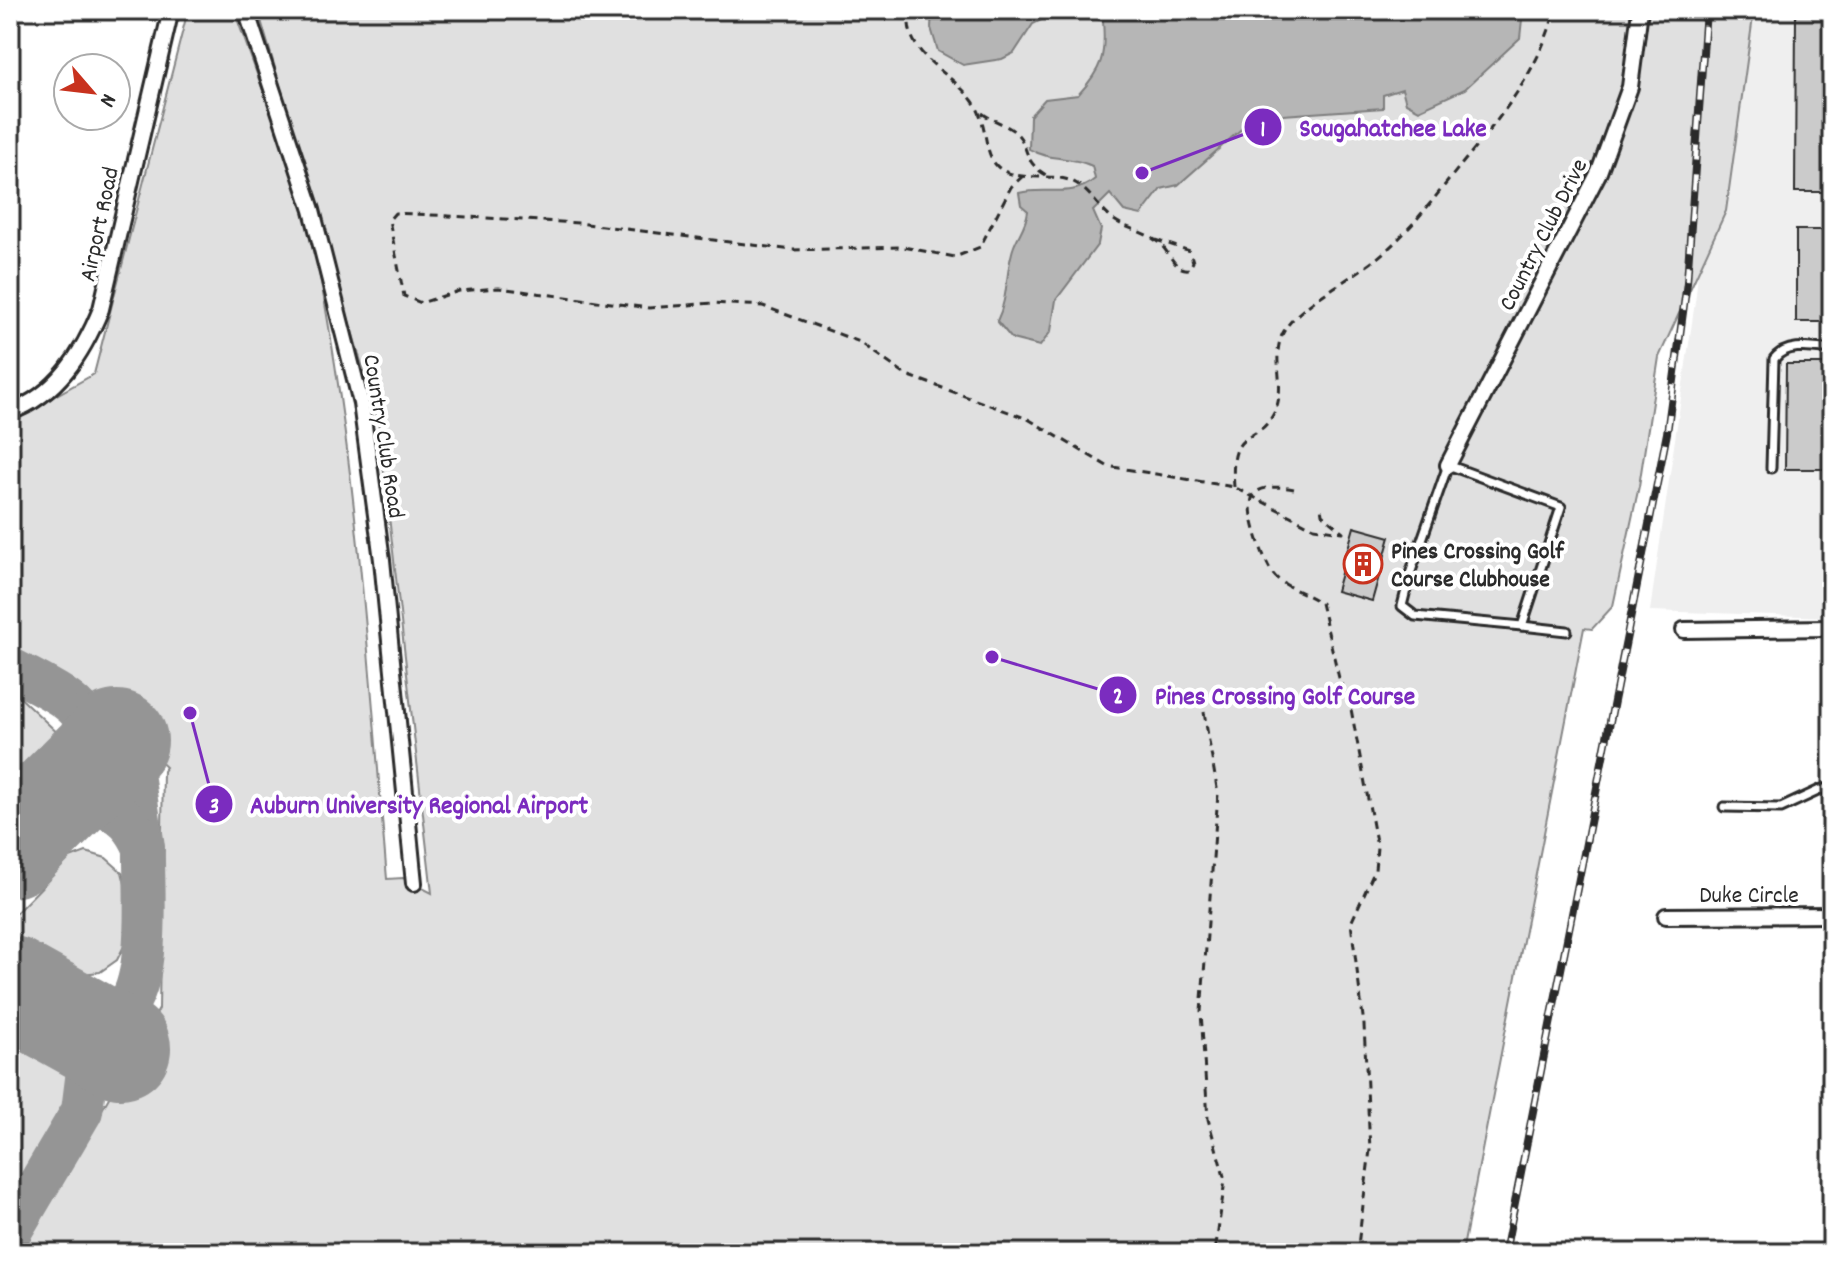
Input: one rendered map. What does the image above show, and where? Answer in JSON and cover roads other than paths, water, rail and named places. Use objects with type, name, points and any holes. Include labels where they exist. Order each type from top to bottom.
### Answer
[{"type":"street","name":"Airport Road","points":[[10,412],[37,399],[65,373],[87,343],[101,309],[171,10]]},
{"type":"street","name":"Country Club Road","points":[[246,10],[312,210],[361,403],[382,560],[414,883]]},
{"type":"street","name":"Country Club Drive","points":[[1448,465],[1599,172],[1630,87],[1640,10]]},
{"type":"street","points":[[1684,630],[1832,628]]},
{"type":"street","name":"Duke Circle","points":[[1666,916],[1832,915]]},
{"type":"lane","points":[[1771,468],[1774,359],[1779,351],[1793,347],[1832,350]]},
{"type":"lane","points":[[1522,626],[1561,507],[1448,465],[1402,606],[1415,616],[1567,631]]},
{"type":"lane","points":[[1724,807],[1781,808],[1822,789],[1832,789]]},
{"type":"railway","points":[[1505,1253],[1667,433],[1687,282],[1706,10]]},
{"type":"place","name":"Sougahatchee Lake","points":[[1142,173]]},
{"type":"place","name":"Pines Crossing Golf Course Clubhouse","points":[[1363,564]]},
{"type":"place","name":"Pines Crossing Golf Course","points":[[992,657]]},
{"type":"place","name":"Auburn University Regional Airport","points":[[190,713]]}]
